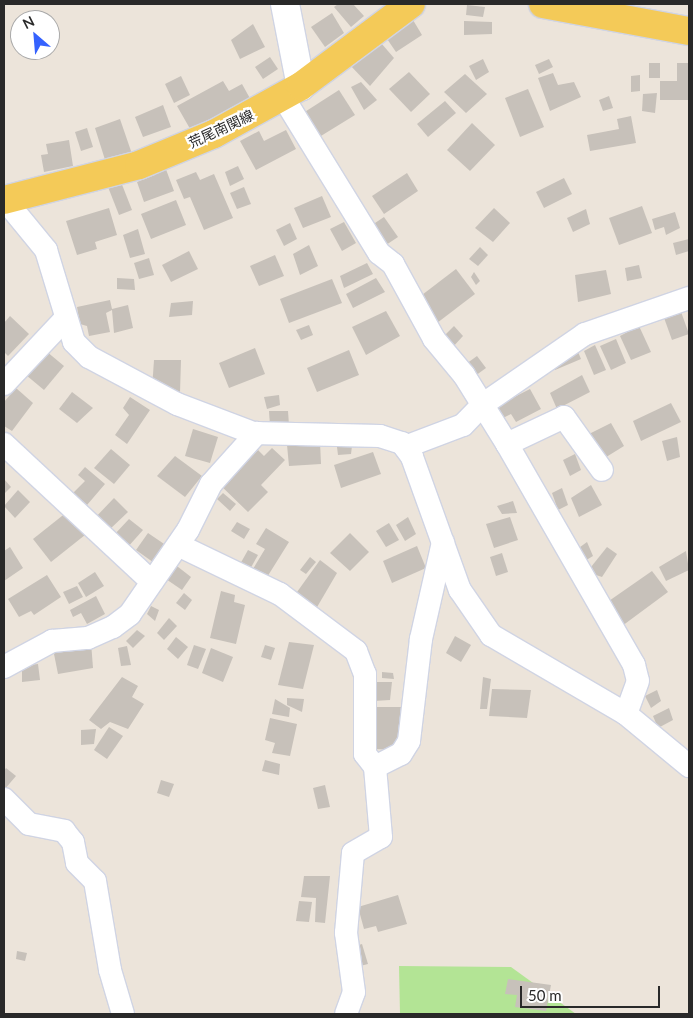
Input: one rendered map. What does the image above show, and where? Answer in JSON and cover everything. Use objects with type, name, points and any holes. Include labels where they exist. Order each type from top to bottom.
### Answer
[{"type":"main road","name":"荒尾南関線","points":[[4,200],[139,165],[214,134],[292,91],[412,4]]},
{"type":"main road","points":[[543,4],[689,31]]},
{"type":"street","points":[[285,4],[292,91],[380,253],[393,264],[434,339],[482,405],[634,665],[638,682],[626,714]]},
{"type":"street","points":[[4,200],[46,250],[57,280],[65,319],[74,342],[90,357],[177,404],[257,433],[380,436],[405,447],[460,590],[492,635],[626,714],[689,766]]},
{"type":"street","points":[[405,447],[463,425],[482,405],[585,334],[689,298]]},
{"type":"street","points":[[7,374],[65,319]]},
{"type":"street","points":[[506,444],[564,417],[602,470]]},
{"type":"street","points":[[4,667],[52,641],[88,638],[114,627],[130,614],[178,545],[211,484],[257,433]]},
{"type":"street","points":[[4,444],[152,582]]},
{"type":"street","points":[[375,768],[401,754],[409,741],[421,639],[443,542]]},
{"type":"street","points":[[178,545],[280,594],[356,651],[365,674],[365,754],[375,768],[381,837],[353,853],[346,933],[354,992],[346,1014]]},
{"type":"street","points":[[4,800],[29,824],[64,831],[73,842],[77,863],[95,881],[110,970],[122,1014]]},
{"type":"green space","points":[[399,966],[511,967],[576,1014],[400,1014]]},
{"type":"building","points":[[338,4],[353,4],[364,16],[351,27],[334,7]]},
{"type":"building","points":[[467,5],[485,7],[483,17],[466,15]]},
{"type":"building","points":[[332,13],[344,33],[325,47],[311,27]]},
{"type":"building","points":[[410,15],[422,35],[396,52],[383,33]]},
{"type":"building","points":[[464,21],[492,22],[492,34],[464,35]]},
{"type":"building","points":[[253,24],[265,47],[240,59],[231,40]]},
{"type":"building","points":[[375,36],[394,58],[370,86],[348,63]]},
{"type":"building","points":[[270,57],[278,69],[263,79],[255,67]]},
{"type":"building","points":[[483,59],[489,72],[476,80],[469,66]]},
{"type":"building","points":[[549,59],[553,67],[539,74],[535,65]]},
{"type":"building","points":[[649,63],[660,63],[660,78],[649,78]]},
{"type":"building","points":[[677,63],[689,63],[689,100],[660,100],[660,81],[677,81]]},
{"type":"building","points":[[409,72],[430,94],[411,112],[389,89]]},
{"type":"building","points":[[553,73],[558,85],[574,82],[581,97],[550,111],[538,78]]},
{"type":"building","points":[[465,74],[487,94],[466,113],[444,92]]},
{"type":"building","points":[[640,75],[640,91],[631,92],[631,76]]},
{"type":"building","points":[[181,76],[190,95],[174,103],[165,84]]},
{"type":"building","points":[[223,81],[229,91],[242,84],[252,102],[193,134],[177,106]]},
{"type":"building","points":[[361,82],[377,100],[364,110],[351,87]]},
{"type":"building","points":[[528,89],[544,127],[520,137],[505,98]]},
{"type":"building","points":[[339,90],[355,115],[316,139],[300,115]]},
{"type":"building","points":[[657,93],[655,113],[642,111],[643,94]]},
{"type":"building","points":[[609,96],[613,108],[603,111],[599,100]]},
{"type":"building","points":[[445,101],[456,113],[428,137],[417,124]]},
{"type":"building","points":[[163,105],[171,127],[143,137],[135,117]]},
{"type":"building","points":[[631,116],[636,143],[590,151],[587,135],[619,129],[617,119]]},
{"type":"building","points":[[120,119],[132,154],[106,163],[95,128]]},
{"type":"building","points":[[472,123],[495,145],[470,171],[447,150]]},
{"type":"building","points":[[87,128],[93,147],[81,151],[75,132]]},
{"type":"building","points":[[286,130],[296,149],[256,170],[240,141],[259,131],[264,141]]},
{"type":"building","points":[[69,140],[73,166],[44,172],[41,155],[48,154],[46,144]]},
{"type":"building","points":[[164,164],[174,191],[144,202],[137,182],[155,175],[150,169]]},
{"type":"building","points":[[238,166],[244,179],[230,186],[225,172]]},
{"type":"building","points":[[196,172],[200,180],[214,174],[233,218],[204,230],[190,197],[184,199],[176,180]]},
{"type":"building","points":[[407,173],[418,191],[384,214],[372,196]]},
{"type":"building","points":[[564,178],[572,194],[544,208],[536,192]]},
{"type":"building","points":[[121,182],[132,210],[119,215],[108,187]]},
{"type":"building","points":[[244,187],[251,204],[237,209],[230,193]]},
{"type":"building","points":[[322,196],[331,217],[303,228],[294,208]]},
{"type":"building","points":[[176,200],[186,225],[151,239],[141,214]]},
{"type":"building","points":[[642,206],[652,233],[619,245],[609,218]]},
{"type":"building","points":[[109,208],[117,235],[95,242],[97,249],[77,255],[66,221]]},
{"type":"building","points":[[494,208],[510,223],[493,242],[475,228]]},
{"type":"building","points":[[586,209],[590,224],[573,232],[567,218]]},
{"type":"building","points":[[675,212],[680,228],[666,235],[664,227],[655,230],[652,219]]},
{"type":"building","points":[[384,217],[398,237],[386,245],[372,225]]},
{"type":"building","points":[[344,222],[356,243],[342,251],[330,229]]},
{"type":"building","points":[[290,223],[297,239],[284,246],[276,230]]},
{"type":"building","points":[[138,229],[145,254],[130,258],[123,235]]},
{"type":"building","points":[[689,239],[689,251],[676,255],[673,243]]},
{"type":"building","points":[[309,245],[318,266],[300,275],[293,254]]},
{"type":"building","points":[[480,247],[488,255],[478,266],[469,259]]},
{"type":"building","points":[[189,251],[198,269],[171,282],[162,265]]},
{"type":"building","points":[[275,255],[284,276],[259,286],[250,266]]},
{"type":"building","points":[[149,258],[154,275],[139,279],[134,263]]},
{"type":"building","points":[[367,263],[373,274],[344,288],[340,276]]},
{"type":"building","points":[[639,265],[642,278],[627,281],[625,268]]},
{"type":"building","points":[[456,269],[475,294],[437,323],[418,298]]},
{"type":"building","points":[[606,270],[611,294],[578,302],[575,275]]},
{"type":"building","points":[[474,272],[480,281],[476,285],[471,277]]},
{"type":"building","points":[[117,278],[134,279],[135,290],[117,289]]},
{"type":"building","points":[[376,278],[385,292],[353,308],[346,294]]},
{"type":"building","points":[[332,279],[342,303],[289,323],[280,299]]},
{"type":"building","points":[[110,300],[112,309],[128,305],[133,328],[114,333],[112,310],[106,313],[110,332],[89,336],[87,326],[80,324],[77,307]]},
{"type":"building","points":[[193,301],[192,315],[169,317],[171,303]]},
{"type":"building","points":[[680,309],[689,334],[672,340],[663,315]]},
{"type":"building","points":[[386,311],[400,336],[366,355],[352,327]]},
{"type":"building","points":[[10,316],[29,334],[8,356],[4,352],[4,323]]},
{"type":"building","points":[[309,325],[313,335],[301,340],[296,330]]},
{"type":"building","points":[[454,326],[463,336],[451,349],[440,340]]},
{"type":"building","points":[[639,326],[651,352],[631,360],[620,336]]},
{"type":"building","points":[[616,339],[626,363],[611,370],[600,346]]},
{"type":"building","points":[[595,345],[606,370],[594,375],[584,351]]},
{"type":"building","points":[[576,347],[581,359],[555,370],[548,357]]},
{"type":"building","points":[[255,348],[265,374],[229,388],[219,363]]},
{"type":"building","points":[[349,350],[359,375],[317,392],[307,368]]},
{"type":"building","points":[[46,351],[64,366],[44,390],[26,375]]},
{"type":"building","points":[[477,356],[486,368],[475,376],[466,364]]},
{"type":"building","points":[[154,360],[181,360],[180,393],[152,389]]},
{"type":"building","points":[[582,375],[590,392],[557,409],[550,393]]},
{"type":"building","points":[[16,388],[33,403],[12,431],[4,426],[4,402]]},
{"type":"building","points":[[530,389],[541,409],[516,422],[511,414],[501,419],[495,407]]},
{"type":"building","points":[[72,392],[93,408],[77,423],[59,409]]},
{"type":"building","points":[[279,395],[280,405],[267,409],[264,397]]},
{"type":"building","points":[[130,397],[150,410],[127,444],[115,435],[129,415],[123,408]]},
{"type":"building","points":[[671,403],[681,422],[641,441],[633,421]]},
{"type":"building","points":[[269,411],[288,411],[289,425],[270,426]]},
{"type":"building","points":[[611,423],[624,446],[603,459],[589,434]]},
{"type":"building","points":[[193,429],[218,437],[210,463],[185,456]]},
{"type":"building","points":[[677,437],[680,457],[667,461],[662,441]]},
{"type":"building","points":[[320,442],[321,464],[289,466],[287,445]]},
{"type":"building","points":[[352,446],[351,454],[338,455],[337,447]]},
{"type":"building","points":[[272,448],[285,460],[261,485],[268,492],[248,512],[216,481],[238,470],[258,450],[264,456]]},
{"type":"building","points":[[111,449],[130,465],[114,484],[94,468]]},
{"type":"building","points":[[373,452],[381,474],[341,488],[334,465]]},
{"type":"building","points":[[575,454],[581,470],[570,476],[563,460]]},
{"type":"building","points":[[175,456],[202,476],[185,497],[157,476]]},
{"type":"building","points":[[85,467],[105,484],[87,505],[73,493],[85,481],[78,475]]},
{"type":"building","points":[[4,479],[11,487],[4,494]]},
{"type":"building","points":[[591,485],[602,505],[579,517],[571,498]]},
{"type":"building","points":[[562,488],[568,505],[558,510],[552,493]]},
{"type":"building","points":[[18,490],[30,502],[15,518],[4,506]]},
{"type":"building","points":[[223,493],[236,504],[230,511],[217,499]]},
{"type":"building","points":[[114,498],[128,512],[108,531],[93,520]]},
{"type":"building","points":[[513,501],[517,513],[502,514],[497,506]]},
{"type":"building","points":[[67,512],[85,535],[51,562],[33,539]]},
{"type":"building","points":[[408,517],[416,534],[405,541],[396,525]]},
{"type":"building","points":[[510,517],[518,540],[494,548],[486,524]]},
{"type":"building","points":[[129,519],[143,530],[127,548],[114,535]]},
{"type":"building","points":[[237,522],[250,529],[244,539],[231,531]]},
{"type":"building","points":[[389,523],[399,540],[386,547],[376,531]]},
{"type":"building","points":[[266,528],[289,542],[264,582],[250,574],[265,549],[256,544]]},
{"type":"building","points":[[148,533],[170,548],[157,565],[136,550]]},
{"type":"building","points":[[350,533],[369,552],[350,571],[330,553]]},
{"type":"building","points":[[587,542],[593,556],[583,562],[576,550]]},
{"type":"building","points":[[417,546],[426,568],[392,583],[383,561]]},
{"type":"building","points":[[10,547],[23,568],[4,581],[4,551]]},
{"type":"building","points":[[607,547],[617,554],[602,577],[587,572]]},
{"type":"building","points":[[248,550],[258,555],[249,571],[239,566]]},
{"type":"building","points":[[686,551],[689,570],[666,581],[659,567]]},
{"type":"building","points":[[502,553],[508,572],[496,576],[490,557]]},
{"type":"building","points":[[310,557],[316,562],[306,574],[300,570]]},
{"type":"building","points":[[320,560],[337,573],[313,614],[292,599]]},
{"type":"building","points":[[173,563],[191,577],[182,590],[163,577]]},
{"type":"building","points":[[652,571],[668,592],[622,626],[606,603]]},
{"type":"building","points":[[95,572],[104,586],[86,597],[78,583]]},
{"type":"building","points":[[47,575],[61,597],[34,615],[31,611],[19,617],[8,599]]},
{"type":"building","points":[[77,586],[83,597],[69,604],[63,592]]},
{"type":"building","points":[[221,591],[235,595],[234,602],[245,605],[236,644],[210,638]]},
{"type":"building","points":[[184,593],[192,600],[185,610],[176,603]]},
{"type":"building","points":[[96,596],[105,614],[87,624],[81,613],[73,617],[70,610]]},
{"type":"building","points":[[151,606],[159,610],[155,621],[147,614]]},
{"type":"building","points":[[169,618],[177,626],[164,640],[157,633]]},
{"type":"building","points":[[137,630],[145,636],[133,648],[126,641]]},
{"type":"building","points":[[455,636],[471,645],[461,662],[446,653]]},
{"type":"building","points":[[176,637],[188,647],[178,659],[167,649]]},
{"type":"building","points":[[91,642],[93,668],[58,674],[53,649]]},
{"type":"building","points":[[289,642],[314,645],[303,689],[278,685]]},
{"type":"building","points":[[194,645],[206,649],[198,669],[187,665]]},
{"type":"building","points":[[265,645],[275,648],[271,660],[261,657]]},
{"type":"building","points":[[127,646],[131,665],[121,666],[118,648]]},
{"type":"building","points":[[211,648],[233,657],[223,682],[202,673]]},
{"type":"building","points":[[38,664],[40,680],[22,682],[22,666]]},
{"type":"building","points":[[382,672],[393,673],[394,679],[382,678]]},
{"type":"building","points":[[122,677],[138,686],[132,697],[144,704],[128,729],[110,722],[101,729],[89,720]]},
{"type":"building","points":[[483,677],[491,679],[487,709],[480,709]]},
{"type":"building","points":[[374,682],[392,682],[390,700],[374,701]]},
{"type":"building","points":[[492,689],[531,690],[527,718],[489,716]]},
{"type":"building","points":[[657,690],[661,701],[651,708],[645,696]]},
{"type":"building","points":[[287,698],[304,699],[302,712],[287,705]]},
{"type":"building","points":[[275,699],[290,708],[289,717],[272,714]]},
{"type":"building","points":[[374,707],[403,707],[403,750],[373,749]]},
{"type":"building","points":[[669,708],[673,720],[658,728],[653,716]]},
{"type":"building","points":[[270,718],[297,724],[290,756],[272,753],[275,743],[265,740]]},
{"type":"building","points":[[109,727],[123,736],[107,759],[94,750]]},
{"type":"building","points":[[96,729],[94,744],[81,745],[81,730]]},
{"type":"building","points":[[265,760],[280,764],[279,775],[262,771]]},
{"type":"building","points":[[6,768],[16,776],[4,790],[4,771]]},
{"type":"building","points":[[161,780],[174,784],[169,797],[157,793]]},
{"type":"building","points":[[325,785],[330,807],[318,809],[313,788]]},
{"type":"building","points":[[304,876],[330,876],[325,923],[315,922],[316,898],[301,897]]},
{"type":"building","points":[[398,895],[407,924],[378,932],[376,926],[364,929],[358,907]]},
{"type":"building","points":[[299,901],[312,902],[309,922],[296,921]]},
{"type":"building","points":[[362,944],[368,964],[356,967],[352,947]]},
{"type":"building","points":[[17,951],[27,953],[25,961],[16,959]]},
{"type":"building","points":[[508,979],[551,985],[546,1011],[515,1007],[517,995],[505,994]]}]
